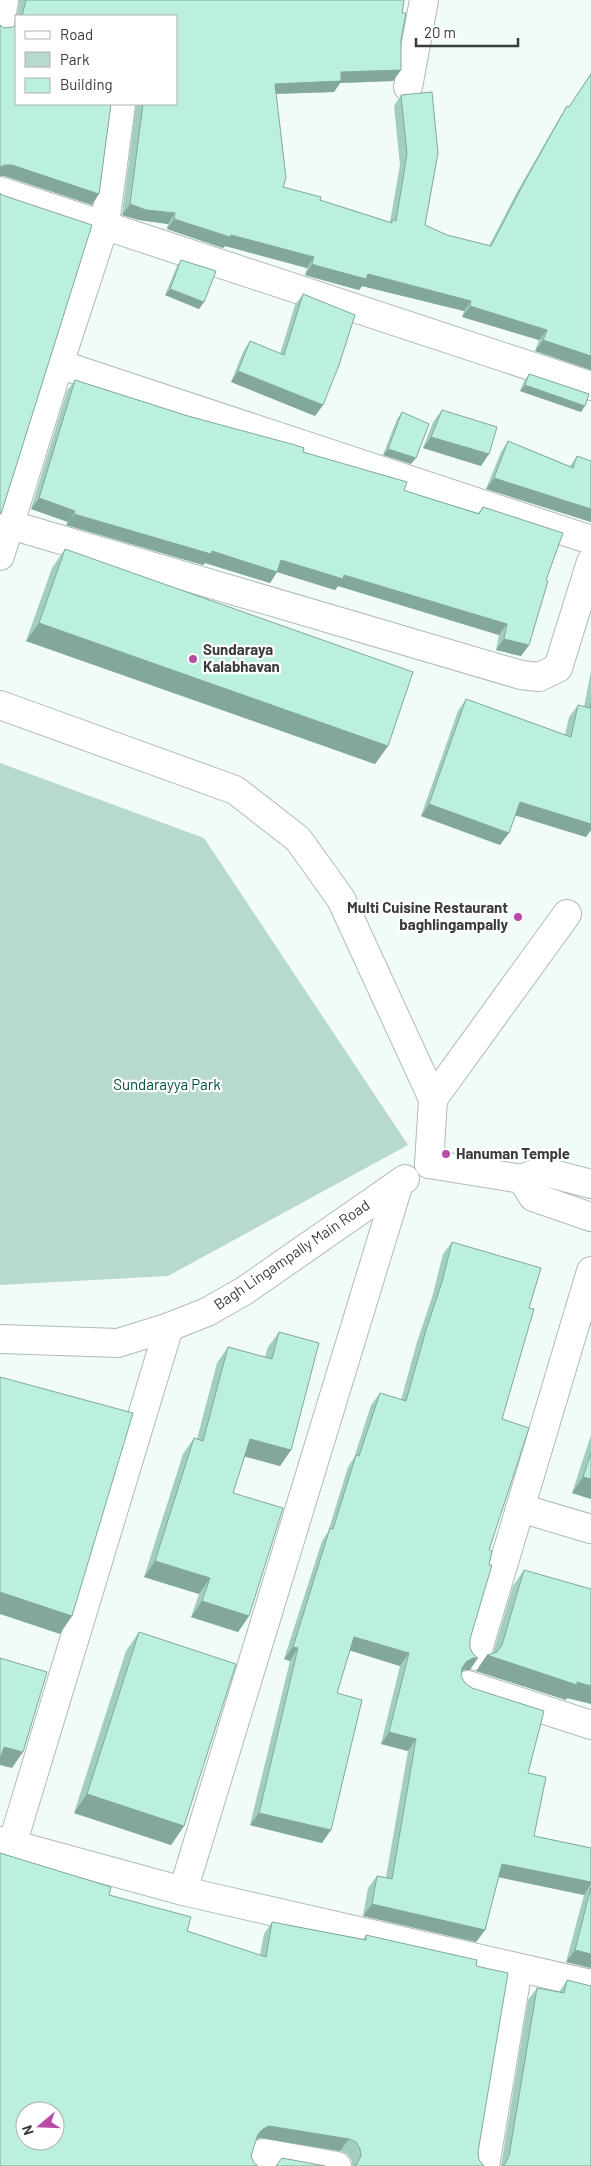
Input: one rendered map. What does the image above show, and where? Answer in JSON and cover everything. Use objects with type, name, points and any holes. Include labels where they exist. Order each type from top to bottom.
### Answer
[{"type":"street","points":[[0,23],[4,0]]},
{"type":"street","points":[[408,87],[424,0]]},
{"type":"street","points":[[0,556],[59,364],[105,224],[121,105]]},
{"type":"street","points":[[0,191],[105,224],[591,386]]},
{"type":"street","points":[[59,364],[591,540]]},
{"type":"street","points":[[11,525],[521,676],[539,677],[558,668],[591,562]]},
{"type":"street","points":[[0,705],[235,790],[298,839],[341,899],[433,1099],[429,1164],[522,1179],[541,1171],[591,1184]]},
{"type":"street","points":[[433,1099],[567,914]]},
{"type":"street","name":"Bagh Lingampally Main Road","points":[[0,1338],[118,1343],[169,1327],[207,1312],[244,1291],[429,1164]]},
{"type":"street","points":[[522,1179],[533,1197],[591,1216]]},
{"type":"street","points":[[183,1891],[399,1183]]},
{"type":"street","points":[[476,1656],[591,1271]]},
{"type":"street","points":[[169,1327],[6,1843],[183,1891],[591,1984]]},
{"type":"street","points":[[520,1508],[591,1529]]},
{"type":"street","points":[[468,1685],[591,1725]]},
{"type":"street","points":[[485,2166],[518,1968]]},
{"type":"street","points":[[258,2166],[264,2153],[337,2166]]},
{"type":"green space","name":"Sundarayya Park","points":[[0,763],[204,838],[408,1145],[168,1276],[0,1285]]},
{"type":"building","points":[[26,0],[404,0],[402,13],[406,13],[401,40],[401,70],[341,72],[341,81],[275,84],[286,178],[283,187],[321,197],[320,200],[392,223],[392,219],[396,221],[407,154],[401,95],[432,92],[438,153],[425,225],[447,235],[491,246],[567,106],[569,107],[591,74],[591,356],[543,340],[547,330],[470,306],[471,301],[368,274],[366,279],[318,266],[312,264],[314,257],[231,235],[230,237],[174,219],[175,213],[146,210],[130,204],[143,105],[178,105],[178,15],[22,15]]},
{"type":"building","points":[[0,25],[4,28],[15,25],[15,105],[111,105],[99,194],[12,165],[0,167]]},
{"type":"building","points":[[0,193],[92,225],[1,514],[0,514]]},
{"type":"building","points":[[181,260],[216,271],[204,302],[170,289]]},
{"type":"building","points":[[303,294],[355,315],[339,365],[323,405],[238,371],[250,341],[284,355]]},
{"type":"building","points":[[529,374],[589,394],[585,406],[525,385]]},
{"type":"building","points":[[75,380],[188,416],[295,445],[304,448],[303,452],[407,482],[404,490],[479,514],[483,507],[563,533],[546,580],[548,581],[529,645],[504,639],[507,624],[344,575],[343,579],[281,560],[277,572],[212,551],[211,554],[74,514],[75,511],[39,498]]},
{"type":"building","points":[[442,410],[497,427],[489,454],[431,437]]},
{"type":"building","points":[[402,412],[429,424],[416,458],[388,449]]},
{"type":"building","points":[[508,441],[573,468],[577,456],[591,461],[591,509],[494,478]]},
{"type":"building","name":"Sundaraya Kalabhavan","points":[[65,549],[413,672],[388,746],[39,623]]},
{"type":"building","points":[[466,699],[571,737],[578,705],[590,708],[591,703],[591,824],[520,802],[509,833],[429,804]]},
{"type":"building","points":[[452,1242],[541,1268],[529,1308],[534,1309],[502,1419],[529,1428],[489,1550],[492,1551],[489,1565],[492,1565],[470,1639],[470,1648],[478,1658],[473,1658],[466,1662],[462,1668],[461,1676],[465,1683],[472,1688],[544,1711],[528,1773],[546,1777],[534,1836],[591,1848],[591,1882],[502,1864],[485,1930],[372,1904],[377,1876],[392,1879],[416,1739],[389,1732],[409,1653],[354,1637],[337,1693],[362,1700],[331,1830],[259,1813],[298,1648],[293,1647],[330,1528],[333,1529],[356,1455],[359,1456],[380,1393],[406,1401],[442,1282]]},
{"type":"building","points":[[279,1332],[319,1343],[291,1450],[250,1439],[233,1493],[283,1508],[249,1616],[202,1601],[210,1578],[155,1561],[194,1438],[203,1441],[228,1347],[272,1359]]},
{"type":"building","points":[[0,1377],[133,1413],[72,1616],[0,1592]]},
{"type":"building","points":[[591,1453],[591,1479],[583,1477]]},
{"type":"building","points":[[524,1570],[591,1589],[591,1686],[577,1682],[577,1685],[487,1655],[497,1652],[502,1645]]},
{"type":"building","points":[[139,1632],[236,1664],[184,1826],[87,1794]]},
{"type":"building","points":[[0,1658],[47,1672],[23,1752],[4,1747],[0,1759]]},
{"type":"building","points":[[0,1853],[111,1887],[109,1895],[191,1917],[187,1931],[266,1957],[272,1922],[366,1940],[366,1935],[477,1960],[476,1966],[508,1973],[478,2152],[479,2160],[484,2166],[354,2166],[361,2156],[356,2142],[349,2139],[269,2126],[258,2134],[251,2156],[254,2163],[258,2166],[0,2166]]},
{"type":"building","points":[[591,1887],[591,1954],[575,1950]]},
{"type":"building","points":[[567,1980],[591,1986],[591,2166],[502,2166],[509,2156],[537,1988],[564,1993]]},
{"type":"building","points":[[282,2158],[325,2166],[276,2166]]},
{"type":"place","name":"Sundaraya Kalabhavan","points":[[193,659]]},
{"type":"place","name":"Multi Cuisine Restaurant baghlingampally","points":[[518,917]]},
{"type":"place","name":"Hanuman Temple","points":[[446,1154]]}]
